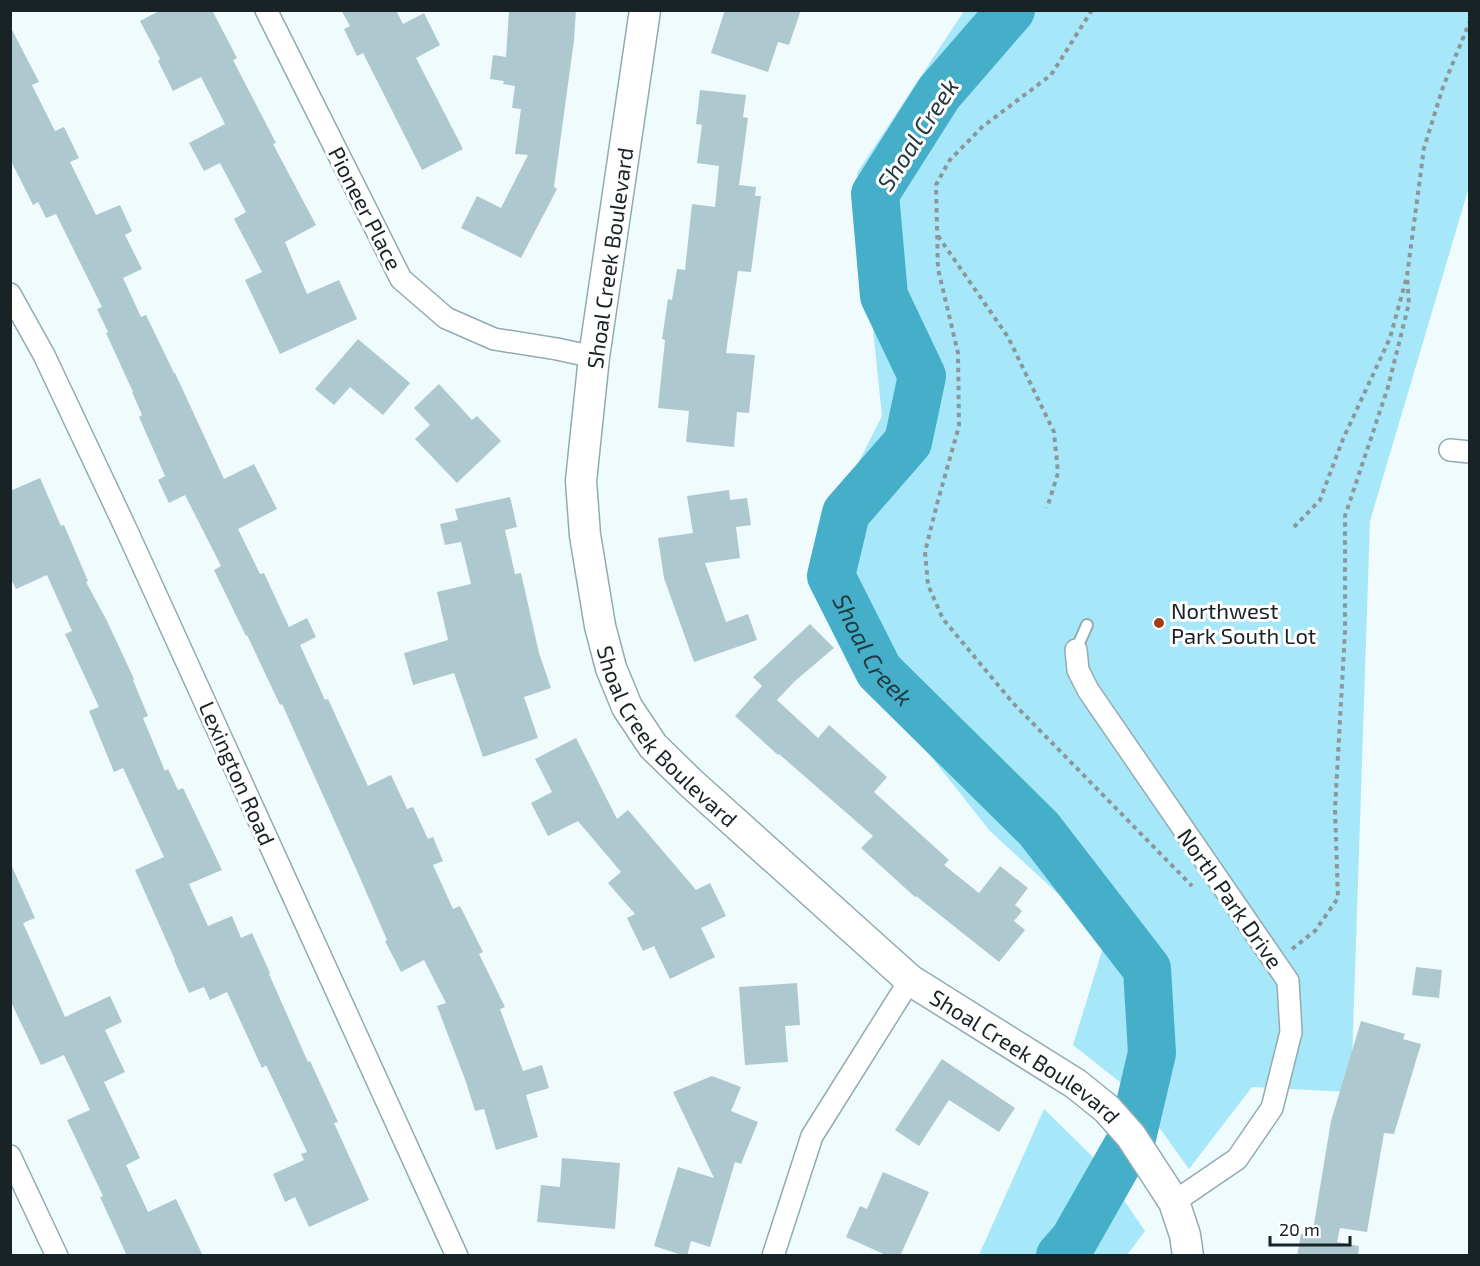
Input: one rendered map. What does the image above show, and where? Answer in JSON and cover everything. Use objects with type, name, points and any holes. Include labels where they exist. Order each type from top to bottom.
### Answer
[{"type":"street","name":"Pioneer Place","points":[[266,10],[401,279],[446,318],[494,339],[594,357]]},
{"type":"street","name":"Shoal Creek Boulevard","points":[[645,10],[594,357],[581,481],[585,535],[600,626],[610,668],[627,707],[653,746],[684,777],[910,980],[1076,1084],[1107,1109],[1131,1136],[1168,1191],[1185,1235],[1188,1256]]},
{"type":"street","name":"Lexington Road","points":[[10,294],[44,355],[128,531],[457,1256]]},
{"type":"street","name":"North Park Drive","points":[[1076,650],[1078,670],[1088,690],[1287,981],[1291,1032],[1272,1108],[1237,1159],[1168,1191]]},
{"type":"street","points":[[773,1256],[812,1136],[910,980]]},
{"type":"street","points":[[10,1156],[57,1256]]},
{"type":"lane","points":[[1076,650],[1087,625]]},
{"type":"path","points":[[1092,10],[1051,75],[982,127],[949,162],[936,186],[938,269],[958,353],[959,426],[926,552],[928,585],[943,619],[1013,703],[1196,890]]},
{"type":"path","points":[[1294,527],[1320,500],[1343,439],[1390,338],[1407,276],[1424,148],[1443,87],[1470,21]]},
{"type":"path","points":[[937,235],[1008,337],[1054,432],[1058,473],[1047,508]]},
{"type":"path","points":[[1275,962],[1315,931],[1338,898],[1335,809],[1345,631],[1345,516],[1388,387],[1409,303],[1407,276]]},
{"type":"shaded area","points":[[964,11],[1469,11],[1469,187],[1370,521],[1351,1092],[1252,1087],[1189,1169],[1135,1094],[1073,1045],[1106,938],[990,831],[860,667],[815,548],[882,416],[857,173]]},
{"type":"shaded area","points":[[1044,1109],[1097,1161],[1145,1231],[1127,1255],[979,1255]]},
{"type":"building","points":[[161,10],[212,10],[237,58],[233,60],[276,143],[273,144],[316,225],[285,242],[307,294],[339,280],[357,319],[280,354],[245,280],[262,272],[234,219],[246,212],[220,163],[204,171],[189,143],[225,124],[201,77],[173,91],[158,61],[160,59],[140,21]]},
{"type":"building","points":[[341,10],[396,10],[403,24],[424,13],[440,45],[416,58],[463,149],[422,170],[363,53],[357,56],[344,29],[350,26]]},
{"type":"building","points":[[509,10],[576,10],[554,187],[557,189],[521,258],[461,228],[477,196],[501,208],[528,155],[515,154],[521,109],[512,108],[515,86],[503,84],[504,81],[490,79],[493,55],[506,57]]},
{"type":"building","points":[[725,10],[801,10],[789,45],[778,42],[768,72],[711,53]]},
{"type":"building","points":[[10,26],[39,82],[32,85],[55,131],[64,127],[79,158],[70,162],[96,215],[120,205],[132,231],[125,235],[142,269],[123,278],[141,317],[146,315],[224,479],[254,464],[277,509],[238,529],[260,574],[264,573],[289,627],[307,618],[316,637],[300,645],[368,786],[391,775],[407,809],[413,807],[428,839],[433,837],[443,861],[433,865],[453,909],[460,906],[483,952],[479,954],[505,1007],[500,1009],[523,1071],[542,1065],[549,1088],[526,1095],[538,1137],[496,1150],[484,1109],[475,1111],[437,1006],[446,1003],[424,960],[401,972],[385,941],[387,940],[282,704],[280,705],[214,570],[221,566],[185,495],[169,503],[158,480],[165,476],[139,417],[142,415],[133,392],[97,309],[102,307],[56,214],[46,218],[38,202],[33,205],[10,159]]},
{"type":"building","points":[[700,90],[746,95],[743,117],[748,118],[739,185],[756,187],[755,196],[761,196],[751,272],[738,271],[726,353],[755,355],[749,413],[737,412],[734,447],[686,442],[689,411],[658,408],[665,340],[662,339],[668,299],[672,300],[677,269],[685,270],[692,204],[715,207],[719,166],[697,163],[702,125],[696,124]]},
{"type":"building","points":[[358,339],[410,383],[383,415],[350,387],[334,405],[315,389]]},
{"type":"building","points":[[439,384],[472,420],[477,416],[501,441],[457,483],[415,439],[430,425],[414,408]]},
{"type":"building","points":[[40,478],[61,526],[64,525],[88,581],[86,582],[134,679],[148,716],[143,718],[165,771],[168,769],[178,790],[183,788],[222,870],[189,884],[208,926],[232,916],[241,938],[252,933],[308,1062],[310,1061],[338,1122],[334,1123],[369,1200],[309,1227],[295,1197],[285,1202],[273,1174],[304,1160],[301,1154],[307,1152],[266,1065],[262,1068],[227,992],[210,1000],[204,987],[189,993],[135,870],[164,857],[123,768],[114,772],[89,711],[99,707],[65,634],[72,631],[47,575],[16,589],[10,577],[10,491]]},
{"type":"building","points":[[729,490],[730,500],[747,498],[751,525],[736,527],[740,558],[705,563],[726,622],[748,614],[757,640],[694,662],[664,578],[658,538],[693,533],[687,496]]},
{"type":"building","points":[[510,497],[517,527],[505,530],[515,574],[521,573],[539,653],[551,688],[524,697],[538,738],[483,757],[454,673],[413,685],[404,653],[448,640],[437,592],[471,584],[461,542],[445,545],[440,524],[458,520],[455,509]]},
{"type":"building","points":[[810,624],[834,648],[795,681],[777,700],[818,738],[829,725],[887,777],[874,792],[949,860],[944,865],[979,893],[1000,866],[1028,888],[1015,905],[1022,911],[1014,921],[1025,930],[999,962],[915,897],[861,848],[873,836],[735,716],[762,686],[753,677]]},
{"type":"building","points":[[576,738],[617,819],[628,810],[696,890],[710,883],[726,916],[701,928],[715,957],[670,979],[654,946],[643,951],[627,918],[635,914],[608,883],[621,872],[578,821],[548,836],[531,803],[552,792],[535,759]]},
{"type":"building","points":[[10,862],[35,918],[23,923],[65,1017],[110,996],[122,1022],[105,1030],[125,1072],[104,1082],[140,1158],[126,1165],[148,1212],[176,1199],[203,1256],[127,1256],[100,1197],[103,1196],[67,1120],[90,1110],[64,1055],[41,1065],[10,1000]]},
{"type":"building","points":[[1416,967],[1442,970],[1439,998],[1412,995]]},
{"type":"building","points":[[797,983],[800,1025],[785,1026],[788,1062],[745,1065],[739,987]]},
{"type":"building","points":[[1361,1021],[1405,1034],[1403,1039],[1421,1044],[1394,1134],[1384,1133],[1367,1232],[1340,1228],[1337,1242],[1359,1246],[1358,1256],[1297,1256],[1301,1234],[1312,1236],[1331,1121]]},
{"type":"building","points":[[942,1059],[1015,1108],[999,1132],[949,1100],[919,1146],[895,1130]]},
{"type":"building","points":[[712,1076],[741,1087],[731,1111],[758,1122],[741,1164],[735,1162],[710,1247],[691,1241],[687,1256],[685,1256],[654,1246],[678,1167],[714,1178],[673,1092]]},
{"type":"building","points":[[562,1158],[620,1163],[615,1229],[537,1222],[541,1185],[560,1187]]},
{"type":"building","points":[[883,1172],[929,1192],[900,1256],[888,1256],[846,1237],[860,1206],[867,1209]]},
{"type":"waterway","name":"Shoal Creek","points":[[1011,10],[939,93],[875,194],[884,296],[922,376],[908,442],[846,513],[831,576],[879,671],[1039,829],[1147,969],[1152,1053],[1132,1138],[1074,1240],[1060,1256]]},
{"type":"place","name":"Northwest Park South Lot","points":[[1159,623]]}]
